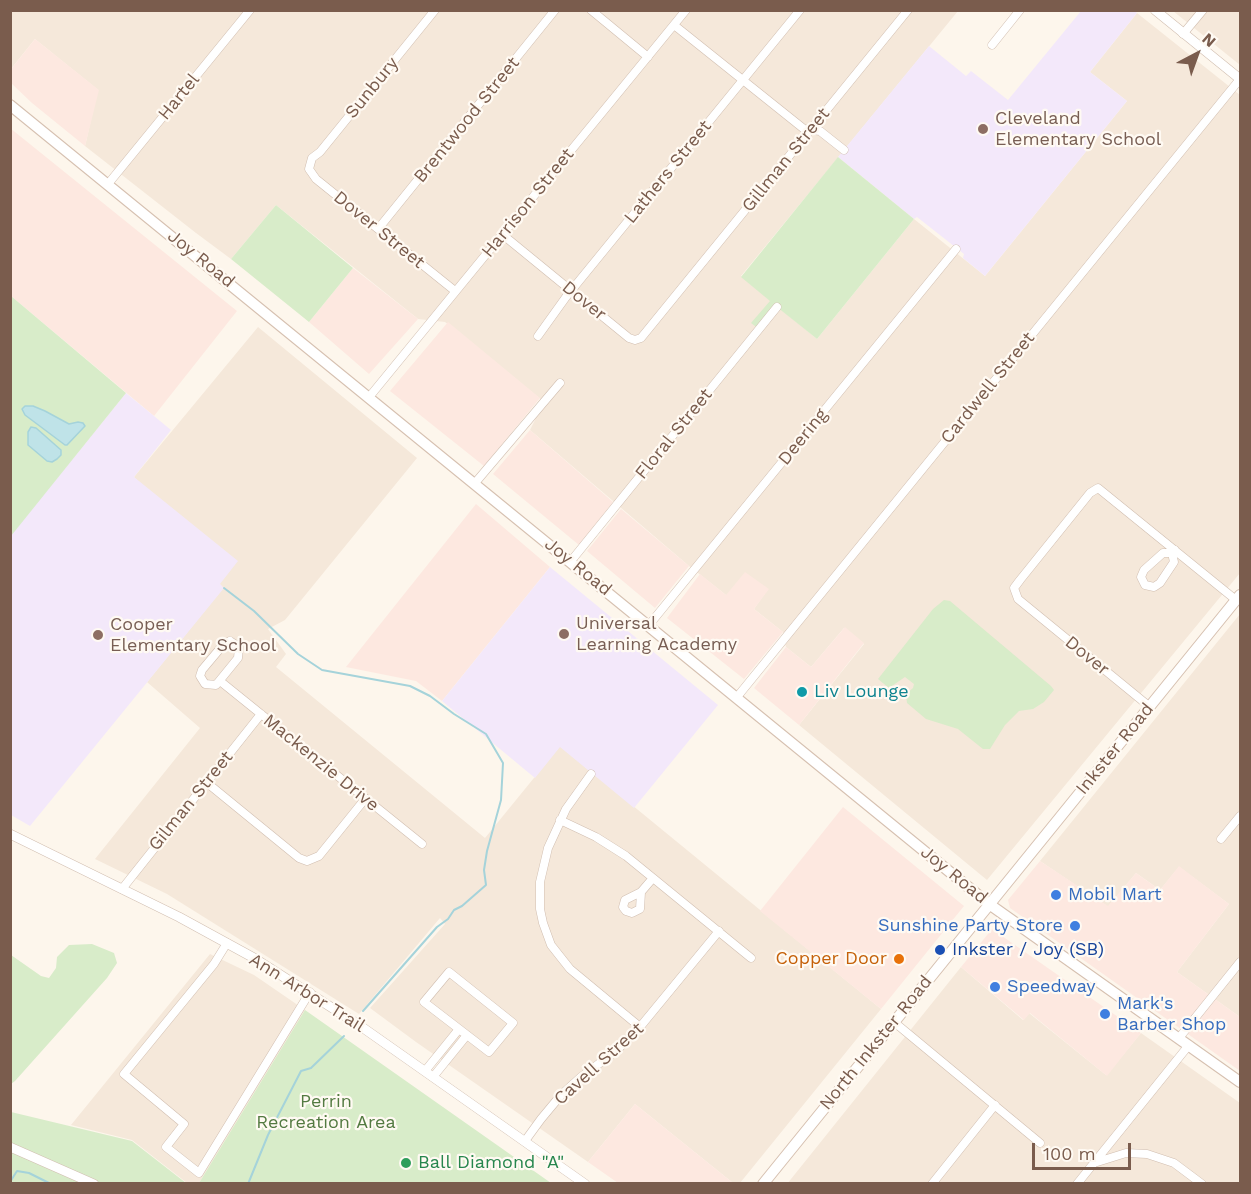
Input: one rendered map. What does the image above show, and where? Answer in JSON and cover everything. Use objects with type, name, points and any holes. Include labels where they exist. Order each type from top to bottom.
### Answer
[{"type":"main road","name":"Joy Road","points":[[10,105],[370,396],[989,904],[1240,1082]]},
{"type":"main road","name":"Inkster Road","points":[[989,904],[1238,597]]},
{"type":"main road","name":"North Inkster Road","points":[[762,1184],[989,904]]},
{"type":"street","name":"Hartel","points":[[108,184],[250,10]]},
{"type":"street","name":"Sunbury","points":[[310,164],[312,158],[320,152],[435,10]]},
{"type":"street","name":"Brentwood Street","points":[[378,228],[555,10]]},
{"type":"street","points":[[591,10],[648,57]]},
{"type":"street","name":"Harrison Street","points":[[370,396],[686,10]]},
{"type":"street","name":"Lathers Street","points":[[538,336],[571,291],[800,10]]},
{"type":"street","name":"Gillman Street","points":[[664,310],[908,10]]},
{"type":"street","points":[[992,45],[1020,10]]},
{"type":"street","points":[[1155,10],[1240,79]]},
{"type":"street","points":[[1183,34],[1203,10]]},
{"type":"street","points":[[675,25],[804,129],[820,131],[844,150]]},
{"type":"street","name":"Cardwell Street","points":[[737,697],[1240,79]]},
{"type":"street","name":"Dover Street","points":[[310,164],[309,169],[316,179],[456,291]]},
{"type":"street","name":"Dover","points":[[502,235],[631,339],[641,338],[664,310]]},
{"type":"street","name":"Deering","points":[[649,625],[956,249]]},
{"type":"street","name":"Floral Street","points":[[571,561],[777,307]]},
{"type":"street","points":[[475,483],[561,382]]},
{"type":"street","name":"Dover","points":[[1150,706],[1025,605],[1014,591],[1016,585],[1090,493],[1098,488],[1174,551]]},
{"type":"street","points":[[1174,551],[1174,562],[1160,583],[1154,587],[1145,585],[1141,577],[1144,570],[1163,553],[1174,551],[1238,597]]},
{"type":"street","name":"Mackenzie Drive","points":[[230,641],[234,642],[239,647],[240,654],[220,681],[214,686],[205,684],[202,682],[201,673],[223,645],[230,641]]},
{"type":"street","name":"Mackenzie Drive","points":[[220,681],[422,844]]},
{"type":"street","name":"Gilman Street","points":[[122,889],[261,714]]},
{"type":"street","points":[[591,774],[574,796],[560,820],[548,848],[540,882],[540,909],[547,936],[570,969],[640,1027]]},
{"type":"street","points":[[206,782],[299,858],[307,861],[319,856],[365,799]]},
{"type":"street","points":[[1221,839],[1240,816]]},
{"type":"street","points":[[560,820],[608,844],[751,958]]},
{"type":"street","name":"Ann Arbor Trail","points":[[10,834],[227,943],[310,992],[585,1184]]},
{"type":"street","points":[[642,892],[652,878]]},
{"type":"street","name":"Cavell Street","points":[[525,1141],[561,1095],[616,1051],[640,1027],[719,931]]},
{"type":"street","points":[[227,943],[214,964],[124,1074],[184,1124],[166,1147],[199,1173],[310,992]]},
{"type":"street","points":[[1179,1038],[1240,962]]},
{"type":"street","points":[[449,972],[513,1023],[489,1052],[459,1029],[424,1002],[449,972]]},
{"type":"street","points":[[894,1022],[1040,1143]]},
{"type":"street","points":[[424,1071],[459,1029]]},
{"type":"street","points":[[433,1077],[467,1035]]},
{"type":"street","points":[[1077,1184],[1189,1045]]},
{"type":"street","points":[[932,1184],[995,1106]]},
{"type":"street","points":[[10,1147],[94,1184]]},
{"type":"street","points":[[1093,1164],[1126,1153],[1147,1154],[1174,1163],[1202,1184]]},
{"type":"shaded area","name":"Cleveland Elementary School","points":[[1134,10],[1137,13],[1090,72],[1127,101],[985,276],[963,258],[964,254],[917,217],[914,219],[838,157],[929,46],[966,76],[971,71],[1008,100],[1081,11]]},
{"type":"shaded area","points":[[11,11],[958,11],[741,276],[817,339],[914,219],[985,276],[1127,101],[1090,72],[1137,13],[1240,95],[1240,573],[987,880],[799,725],[864,644],[844,628],[811,667],[786,647],[783,632],[754,609],[768,589],[726,595],[530,430],[544,402],[445,322],[418,319],[276,205],[231,259],[85,146],[98,90],[35,39],[11,69]]},
{"type":"shaded area","points":[[1173,11],[1240,11],[1240,65]]},
{"type":"shaded area","points":[[35,39],[99,90],[85,146],[11,83],[11,69]]},
{"type":"shaded area","points":[[10,128],[237,311],[154,416],[11,296]]},
{"type":"shaded area","points":[[353,268],[418,319],[369,374],[309,322]]},
{"type":"shaded area","points":[[448,322],[540,398],[484,466],[390,391]]},
{"type":"shaded area","points":[[258,327],[417,458],[285,620],[268,629],[286,654],[276,667],[485,838],[560,746],[881,1009],[740,1183],[733,1183],[635,1104],[588,1162],[370,1008],[445,924],[440,918],[359,1014],[167,894],[95,859],[200,728],[147,682],[223,588],[134,477]]},
{"type":"shaded area","name":"Cooper Elementary School","points":[[126,393],[171,430],[134,477],[238,561],[220,584],[224,588],[30,826],[11,815],[10,536]]},
{"type":"shaded area","points":[[530,430],[613,502],[579,545],[493,474]]},
{"type":"shaded area","points":[[476,504],[550,567],[442,701],[416,681],[346,667]]},
{"type":"shaded area","points":[[621,509],[689,566],[655,608],[587,551]]},
{"type":"shaded area","name":"Universal Learning Academy","points":[[550,567],[718,705],[634,808],[560,747],[535,778],[442,701]]},
{"type":"shaded area","points":[[745,572],[769,589],[754,609],[783,632],[744,679],[667,618],[700,574],[726,595]]},
{"type":"shaded area","points":[[1240,614],[1240,1017],[1177,972],[1229,904],[1179,867],[1160,890],[1136,873],[1108,907],[1040,861]]},
{"type":"shaded area","points":[[845,627],[864,643],[799,725],[754,688],[786,647],[811,667]]},
{"type":"shaded area","points":[[843,807],[964,906],[881,1009],[760,911]]},
{"type":"shaded area","points":[[1040,861],[1108,906],[1136,873],[1160,890],[1179,866],[1229,904],[1177,972],[1240,1017],[1240,1071],[1010,908],[1008,900]]},
{"type":"shaded area","points":[[992,929],[1141,1033],[1107,1076],[1030,1013],[1024,1020],[961,967]]},
{"type":"shaded area","points":[[210,954],[254,975],[305,1010],[199,1183],[187,1183],[132,1140],[71,1125]]},
{"type":"shaded area","points":[[961,967],[1023,1020],[1029,1013],[1106,1075],[1141,1033],[1240,1103],[1240,1183],[787,1184]]},
{"type":"shaded area","points":[[635,1104],[733,1183],[618,1183],[588,1162]]},
{"type":"green space","points":[[838,157],[914,219],[817,339],[777,307],[759,329],[751,323],[770,301],[741,277]]},
{"type":"green space","points":[[276,205],[353,268],[309,322],[231,259]]},
{"type":"green space","points":[[11,296],[126,393],[11,536]]},
{"type":"green space","points":[[944,600],[950,601],[1054,690],[1044,702],[1033,709],[1019,711],[1005,725],[990,749],[983,749],[958,729],[926,719],[907,703],[906,694],[914,684],[905,677],[889,688],[878,679],[933,609]]},
{"type":"green space","points":[[92,944],[114,953],[117,963],[107,978],[11,1084],[11,955],[41,976],[49,978],[56,968],[57,957],[69,945]]},
{"type":"green space","name":"Perrin Recreation Area","points":[[305,1010],[551,1183],[199,1183]]},
{"type":"green space","points":[[11,1112],[132,1141],[186,1183],[11,1184]]},
{"type":"water","points":[[25,406],[33,406],[69,424],[78,422],[85,426],[65,445],[25,415],[22,409]]},
{"type":"water","points":[[31,427],[36,428],[61,450],[61,455],[57,459],[52,462],[47,461],[28,445],[28,432]]},
{"type":"waterway","points":[[224,588],[254,611],[298,654],[322,670],[410,686],[430,696],[486,734],[503,763],[501,800],[484,870],[486,885],[454,910],[448,919],[437,927],[363,1011]]},
{"type":"waterway","points":[[248,1184],[268,1135],[301,1071],[311,1068],[344,1036]]},
{"type":"waterway","points":[[10,1182],[17,1171],[29,1173],[51,1184]]},
{"type":"place","name":"Cleveland Elementary School","points":[[983,129]]},
{"type":"place","name":"Universal Learning Academy","points":[[564,634]]},
{"type":"place","name":"Cooper Elementary School","points":[[98,635]]},
{"type":"place","name":"Liv Lounge","points":[[802,692]]},
{"type":"place","name":"Mobil Mart","points":[[1056,895]]},
{"type":"place","name":"Sunshine Party Store","points":[[1075,926]]},
{"type":"place","name":"Inkster / Joy (SB)","points":[[940,950]]},
{"type":"place","name":"Copper Door","points":[[899,959]]},
{"type":"place","name":"Speedway","points":[[995,987]]},
{"type":"place","name":"Mark's Barber Shop","points":[[1105,1014]]},
{"type":"place","name":"Ball Diamond \"A\"","points":[[406,1163]]}]
